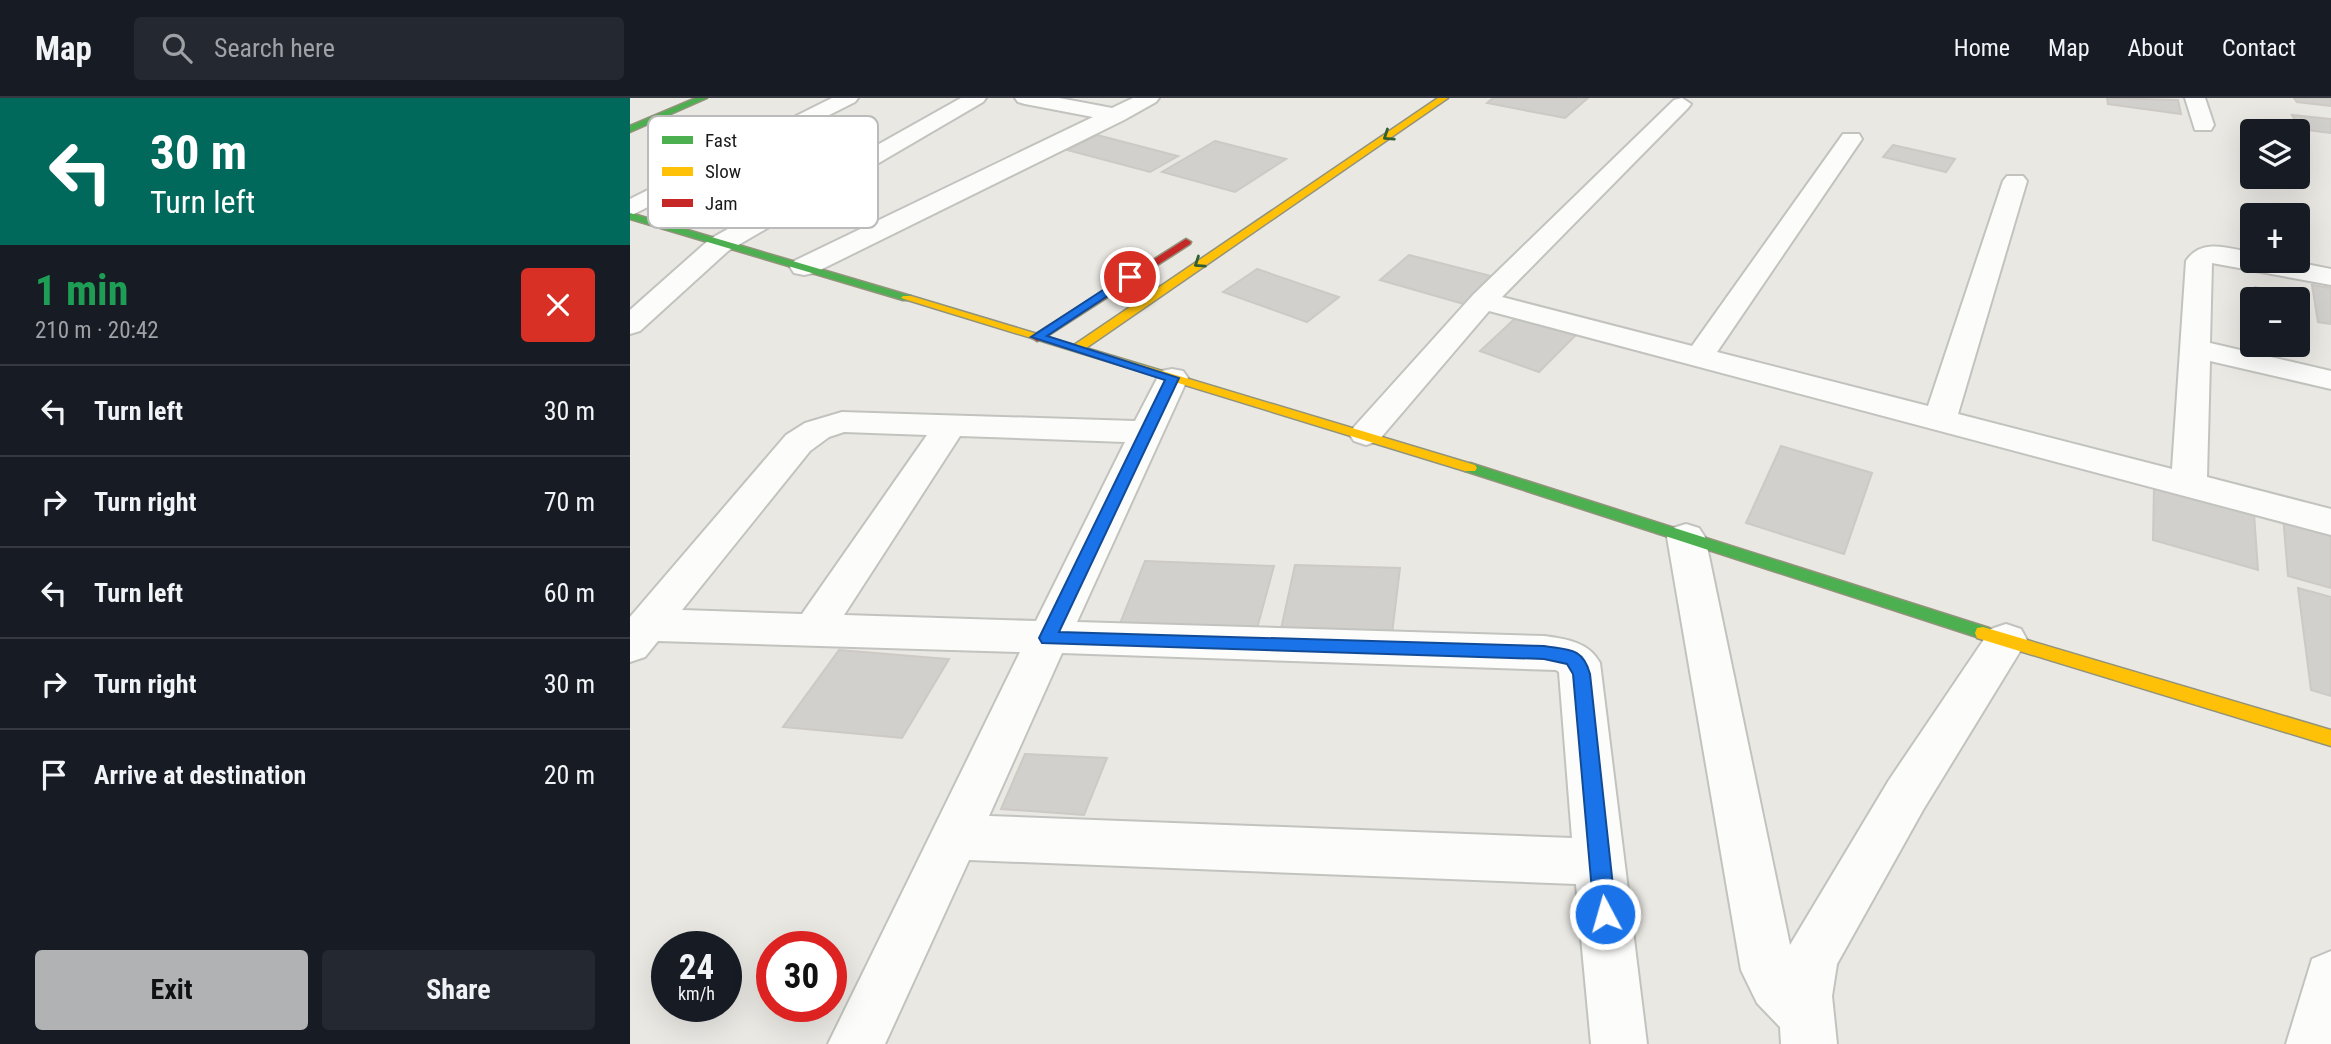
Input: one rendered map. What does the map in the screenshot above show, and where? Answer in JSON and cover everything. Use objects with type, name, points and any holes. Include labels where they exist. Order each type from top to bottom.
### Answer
[{"type":"street","points":[[630,119],[682,98]]},
{"type":"street","points":[[661,116],[703,98]]},
{"type":"street","points":[[813,116],[848,98]]},
{"type":"street","points":[[878,153],[975,98]]},
{"type":"street","points":[[1025,98],[1116,115]]},
{"type":"street","points":[[804,267],[1149,98]]},
{"type":"street","points":[[1076,349],[1444,98]]},
{"type":"street","points":[[2195,98],[2203,125]]},
{"type":"street","points":[[1366,434],[1483,301],[1681,104]]},
{"type":"street","points":[[630,129],[648,121]]},
{"type":"street","points":[[1699,357],[1851,139]]},
{"type":"street","points":[[1940,420],[2015,181]]},
{"type":"street","points":[[630,209],[648,200]]},
{"type":"street","points":[[630,216],[648,222]]},
{"type":"street","points":[[668,228],[1366,434],[2006,640],[2331,737]]},
{"type":"street","points":[[630,326],[719,244],[747,228]]},
{"type":"street","points":[[1037,337],[1200,232]]},
{"type":"street","points":[[2189,485],[2199,261],[2205,255],[2223,254],[2240,258]]},
{"type":"street","points":[[2310,273],[2331,277]]},
{"type":"street","points":[[630,294],[664,294]]},
{"type":"street","points":[[1483,301],[2331,522]]},
{"type":"street","points":[[2196,349],[2331,380]]},
{"type":"street","points":[[856,1044],[1172,378]]},
{"type":"street","points":[[638,636],[798,443],[817,430],[842,422],[1146,432]]},
{"type":"street","points":[[813,630],[951,425]]},
{"type":"street","points":[[1686,537],[1768,970],[1808,1030]]},
{"type":"street","points":[[638,636],[813,630],[1544,652],[1572,658],[1579,663],[1581,674],[1619,1044]]},
{"type":"street","points":[[1808,1030],[1807,974],[1811,958],[1906,794],[2006,640]]},
{"type":"street","points":[[954,837],[1600,862]]},
{"type":"street","points":[[2314,1044],[2331,978]]},
{"type":"building","points":[[1493,98],[1588,98],[1565,118],[1487,103]]},
{"type":"building","points":[[2107,98],[2178,100],[2181,114],[2108,104]]},
{"type":"building","points":[[2294,98],[2331,98],[2331,106],[2297,102]]},
{"type":"building","points":[[2292,115],[2331,119],[2331,133],[2310,130],[2310,119],[2294,119]]},
{"type":"building","points":[[1097,135],[1178,156],[1150,172],[1067,150]]},
{"type":"building","points":[[1215,141],[1286,159],[1235,192],[1162,172]]},
{"type":"building","points":[[1893,145],[1955,159],[1946,172],[1883,157]]},
{"type":"building","points":[[1409,255],[1491,276],[1464,304],[1380,280]]},
{"type":"building","points":[[1257,269],[1339,297],[1307,322],[1223,292]]},
{"type":"building","points":[[2312,285],[2331,288],[2331,324],[2318,322]]},
{"type":"building","points":[[1521,313],[1579,332],[1539,372],[1480,351]]},
{"type":"building","points":[[1781,446],[1872,473],[1844,554],[1746,523]]},
{"type":"building","points":[[2154,487],[2254,514],[2258,570],[2153,540]]},
{"type":"building","points":[[2283,516],[2331,529],[2331,588],[2288,576]]},
{"type":"building","points":[[1145,561],[1274,566],[1256,632],[1119,626]]},
{"type":"building","points":[[1295,565],[1400,568],[1391,642],[1279,638]]},
{"type":"building","points":[[2298,588],[2331,597],[2331,696],[2311,690]]},
{"type":"building","points":[[839,650],[949,659],[902,738],[783,727]]},
{"type":"building","points":[[1025,754],[1107,758],[1084,815],[1001,809]]},
{"type":"traffic: fast","points":[[661,116],[703,98]]},
{"type":"traffic: fast","points":[[630,129],[648,121]]},
{"type":"traffic: fast","points":[[630,216],[648,221]]},
{"type":"traffic: fast","points":[[671,228],[907,298]]},
{"type":"traffic: fast","points":[[1470,468],[1983,633]]},
{"type":"traffic: slow","points":[[1076,349],[1444,98]]},
{"type":"traffic: slow","points":[[907,298],[1470,468]]},
{"type":"traffic: slow","points":[[1983,633],[2331,738]]},
{"type":"traffic: jam","points":[[1037,337],[1186,242]]},
{"type":"route","points":[[1130,277],[1037,337],[1172,378],[1048,638],[1544,652],[1572,658],[1579,663],[1581,674],[1605,914]]}]
